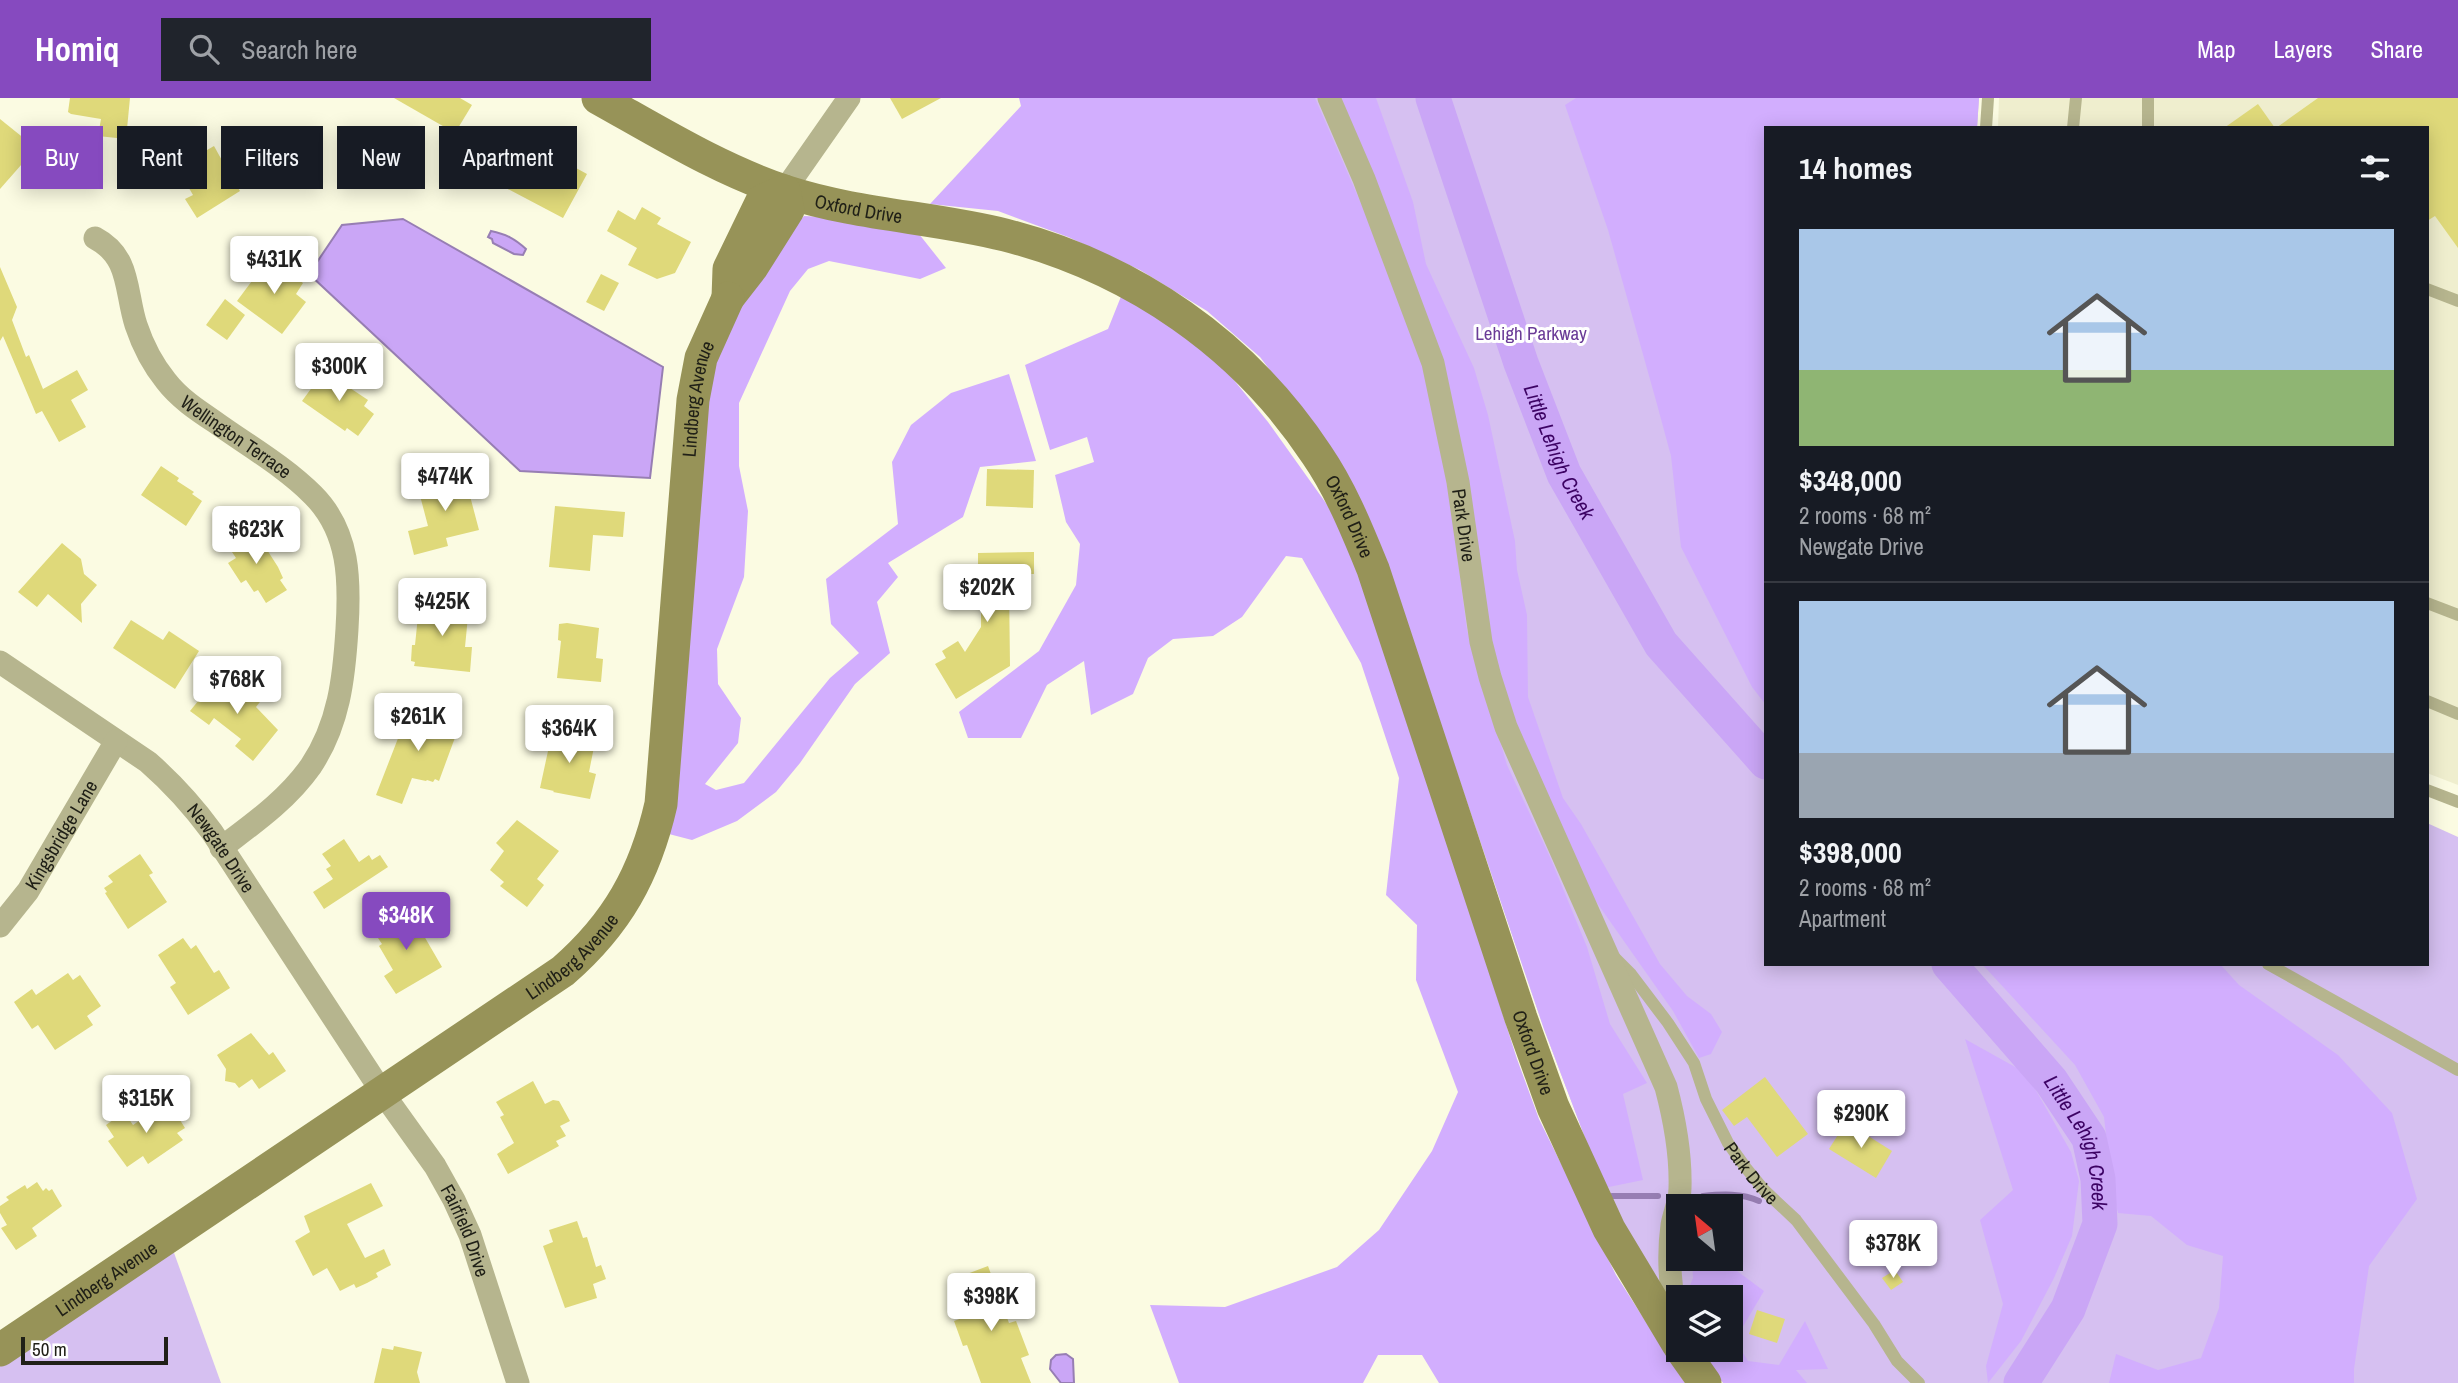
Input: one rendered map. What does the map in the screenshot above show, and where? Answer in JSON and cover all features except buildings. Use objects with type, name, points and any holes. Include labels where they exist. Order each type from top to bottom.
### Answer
[{"type":"main road","name":"Oxford Drive","points":[[598,98],[715,162],[784,191],[872,212],[1003,235],[1053,249],[1100,268],[1146,292],[1187,318],[1257,379],[1290,416],[1343,499],[1373,569],[1521,1018],[1553,1107],[1609,1229],[1666,1322]]},
{"type":"main road","name":"Lindberg Avenue","points":[[0,1350],[562,971],[583,954],[607,927],[634,886],[653,840],[661,804],[693,401],[701,358],[728,298],[729,269],[762,201],[784,191]]},
{"type":"street","name":"Lindberg Avenue","points":[[784,191],[849,98]]},
{"type":"street","name":"Park Drive","points":[[1329,98],[1364,179],[1433,363],[1458,482],[1481,642],[1502,715],[1666,1087],[1679,1149],[1680,1191],[1672,1223],[1670,1285]]},
{"type":"street","name":"Wellington Terrace","points":[[95,238],[107,244],[117,254],[144,346],[167,383],[187,403],[294,478],[314,496],[331,519],[341,540],[348,567],[345,677],[337,712],[326,740],[311,765],[273,809],[221,848]]},
{"type":"street","name":"Newgate Drive","points":[[0,662],[148,762],[195,809],[382,1092]]},
{"type":"street","name":"Kingsbridge Lane","points":[[0,926],[28,891],[116,741]]},
{"type":"street","name":"Fairfield Drive","points":[[382,1092],[435,1166],[459,1211],[470,1235],[519,1383]]},
{"type":"lane","points":[[1986,126],[1988,98]]},
{"type":"lane","points":[[2073,126],[2076,98]]},
{"type":"lane","points":[[2148,98],[2148,126]]},
{"type":"lane","points":[[2429,290],[2458,301]]},
{"type":"lane","points":[[2429,605],[2458,615]]},
{"type":"lane","points":[[2429,702],[2458,713]]},
{"type":"lane","points":[[2429,791],[2458,802]]},
{"type":"lane","name":"Park Drive","points":[[1605,948],[1632,974],[1694,1063],[1706,1099],[1728,1143],[1746,1168],[1796,1220],[1874,1324],[1897,1361],[1919,1383]]},
{"type":"lane","points":[[2272,966],[2458,1070]]},
{"type":"shaded area","points":[[1019,98],[1315,98],[1390,270],[1422,362],[1442,438],[1467,630],[1507,765],[1550,857],[1587,947],[1610,1024],[1647,1083],[1623,1094],[1643,1180],[1604,1188],[1544,1029],[1401,607],[1301,411],[1260,357],[1207,311],[1140,270],[1068,237],[998,211],[930,204],[1021,106]]},
{"type":"shaded area","points":[[1333,98],[1376,98],[1413,202],[1426,264],[1474,368],[1488,415],[1515,541],[1517,570],[1527,615],[1528,697],[1563,798],[1581,824],[1660,964],[1687,996],[1711,1014],[1722,1032],[1711,1054],[1699,1058],[1673,1011],[1588,890],[1495,684],[1443,392]]},
{"type":"shaded area","points":[[1576,98],[1979,98],[1977,126],[1764,126],[1764,702],[1752,687],[1681,547],[1671,456],[1608,230],[1565,105]]},
{"type":"shaded area","points":[[1999,98],[2458,98],[2458,785],[2429,774],[2429,126],[1998,126]]},
{"type":"shaded area","points":[[804,216],[824,217],[919,234],[946,268],[920,279],[829,261],[808,269],[790,291],[739,403],[739,466],[748,511],[744,577],[717,649],[718,684],[741,718],[738,743],[705,784],[716,790],[744,783],[830,678],[859,653],[831,624],[826,579],[898,524],[892,462],[911,425],[951,393],[1009,374],[1036,461],[980,467],[963,517],[888,563],[898,577],[877,602],[890,653],[855,684],[800,763],[776,792],[737,821],[692,840],[665,833],[708,371],[780,241]]},
{"type":"shaded area","points":[[403,219],[663,367],[650,478],[520,471],[309,274],[342,225]]},
{"type":"shaded area","points":[[491,231],[518,242],[526,249],[523,255],[514,254],[493,243],[488,237]]},
{"type":"shaded area","points":[[1122,294],[1216,358],[1268,422],[1343,527],[1539,1119],[1616,1275],[1666,1353],[1666,1362],[1672,1362],[1685,1383],[1439,1383],[1422,1355],[1378,1355],[1363,1383],[1179,1383],[1150,1305],[1225,1307],[1337,1267],[1379,1230],[1432,1151],[1458,1092],[1416,980],[1417,925],[1386,895],[1399,778],[1361,663],[1302,558],[1286,556],[1242,617],[1213,636],[1173,639],[1148,658],[1133,694],[1091,715],[1084,661],[1047,685],[1021,738],[968,738],[959,712],[1039,651],[1076,585],[1080,544],[1066,522],[1055,475],[1094,462],[1087,437],[1050,450],[1025,365],[1108,329]]},
{"type":"shaded area","points":[[1984,966],[2222,966],[2239,985],[2338,1055],[2392,1113],[2417,1199],[2369,1266],[2354,1383],[2109,1383],[2116,1354],[2158,1370],[2201,1358],[2219,1308],[2223,1256],[2187,1245],[2151,1216],[2118,1213],[2112,1187],[2104,1117],[2075,1065]]},
{"type":"shaded area","points":[[1965,1039],[2026,1073],[2071,1152],[2079,1181],[2072,1236],[2054,1278],[2021,1341],[1988,1383],[1986,1366],[2003,1304],[1980,1220],[2013,1190]]},
{"type":"shaded area","points":[[1693,1271],[1737,1271],[1764,1291],[1743,1326],[1743,1285],[1690,1285]]},
{"type":"shaded area","points":[[1805,1321],[1828,1369],[1796,1370],[1807,1383],[1723,1383],[1708,1362],[1743,1362],[1743,1353],[1748,1361],[1779,1365]]},
{"type":"shaded area","points":[[1066,1354],[1073,1359],[1074,1383],[1061,1383],[1050,1369],[1051,1360],[1056,1355]]},
{"type":"green space","name":"Lehigh Parkway","points":[[1035,98],[1979,98],[1977,126],[1764,126],[1764,966],[2429,966],[2429,824],[2458,837],[2458,1383],[1723,1383],[1728,1362],[1743,1362],[1743,1285],[1666,1285],[1666,1300],[1611,1206],[1544,1029],[1401,607],[1174,143]]},
{"type":"green space","points":[[173,1250],[221,1383],[0,1383],[0,1365]]},
{"type":"waterway","name":"Little Lehigh Creek","points":[[1433,98],[1521,363],[1564,474],[1661,644],[1764,760]]},
{"type":"waterway","name":"Little Lehigh Creek","points":[[1951,966],[2051,1081],[2089,1138],[2098,1179],[2100,1224],[2068,1309],[2021,1383]]},
{"type":"waterway","points":[[1612,1196],[1658,1196]]},
{"type":"waterway","points":[[1743,1196],[1759,1201]]}]
